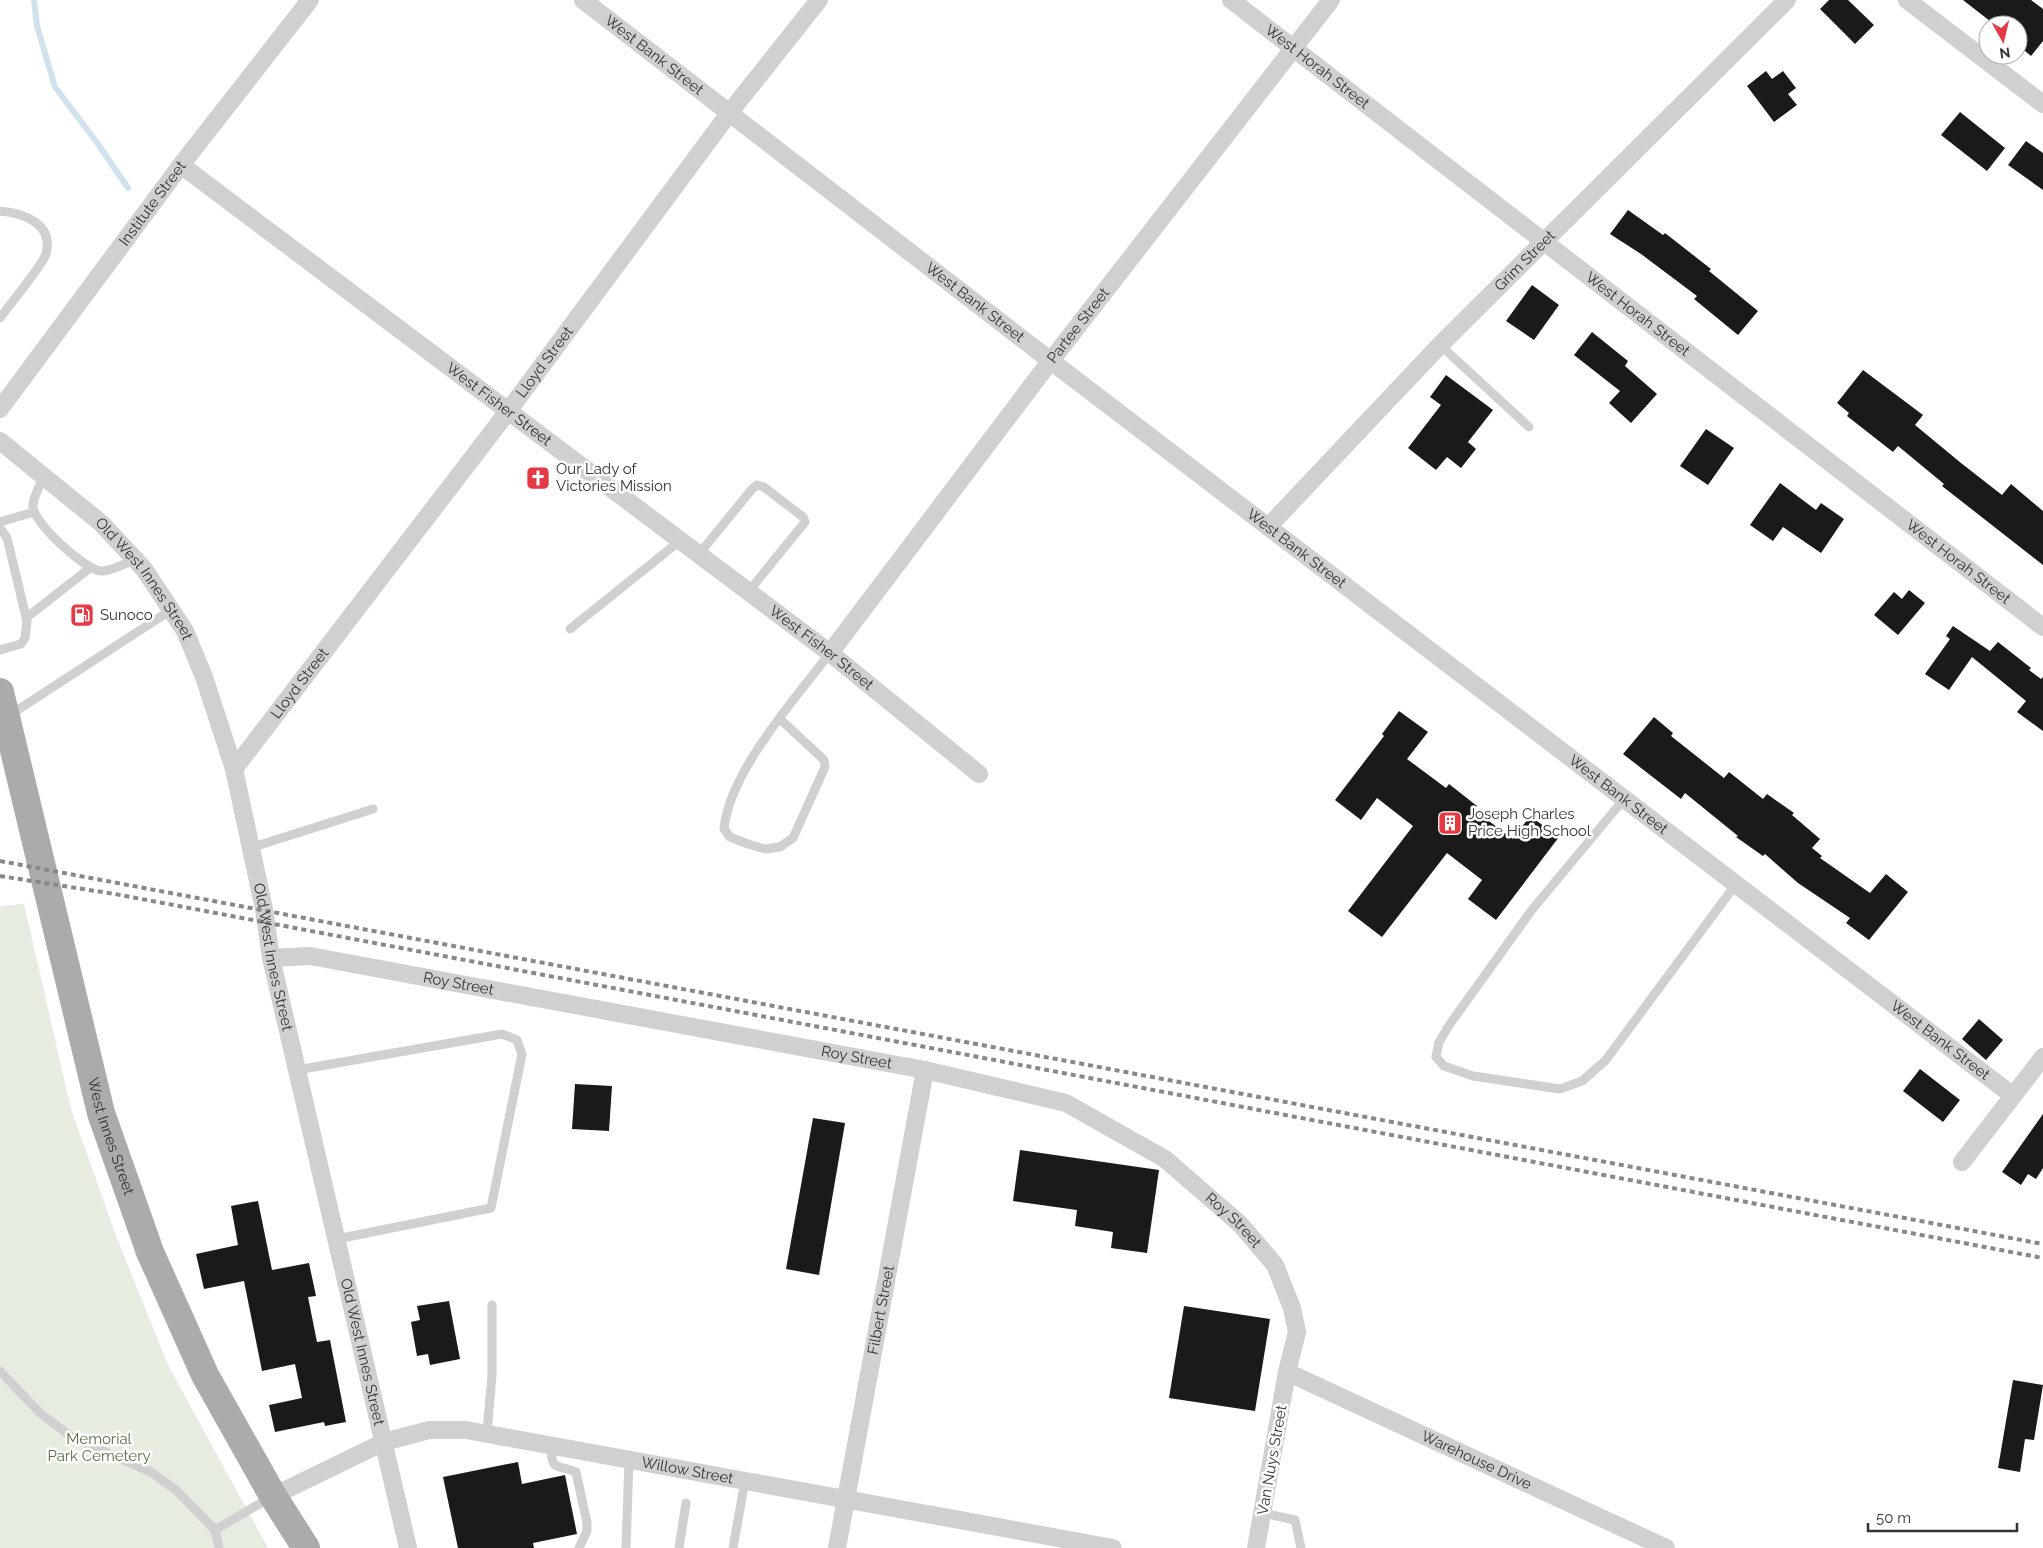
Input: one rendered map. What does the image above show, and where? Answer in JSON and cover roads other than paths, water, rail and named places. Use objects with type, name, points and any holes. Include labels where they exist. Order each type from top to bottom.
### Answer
[{"type":"main road","name":"West Innes Street","points":[[3,705],[101,1112],[150,1252],[205,1375],[273,1496],[306,1548]]},
{"type":"street","name":"Institute Street","points":[[0,409],[181,165],[310,0]]},
{"type":"street","name":"West Bank Street","points":[[583,0],[1050,361],[2012,1095]]},
{"type":"street","name":"Lloyd Street","points":[[234,769],[509,410],[730,112],[819,0]]},
{"type":"street","name":"West Horah Street","points":[[1231,0],[2043,627]]},
{"type":"street","name":"Partee Street","points":[[830,653],[1050,361],[1332,0]]},
{"type":"street","name":"Grim Street","points":[[1268,527],[1440,345],[1787,0]]},
{"type":"street","points":[[1907,0],[2043,104]]},
{"type":"street","name":"West Fisher Street","points":[[181,165],[830,653],[980,774]]},
{"type":"street","name":"Old West Innes Street","points":[[0,441],[101,523],[135,560],[185,631],[204,677],[234,769],[271,958],[408,1548]]},
{"type":"street","name":"Roy Street","points":[[271,958],[310,956],[925,1070],[1066,1103],[1165,1159],[1240,1224],[1275,1265],[1288,1294],[1297,1332],[1287,1372]]},
{"type":"street","points":[[1962,1162],[2043,1057]]},
{"type":"street","name":"Filbert Street","points":[[837,1548],[925,1070]]},
{"type":"street","name":"Van Nuys Street","points":[[1256,1548],[1287,1372]]},
{"type":"street","name":"Warehouse Drive","points":[[1287,1372],[1666,1548]]},
{"type":"street","name":"Willow Street","points":[[273,1496],[384,1442],[430,1430],[466,1430],[1113,1548]]},
{"type":"lane","points":[[0,211],[16,212],[31,218],[42,227],[48,240],[45,256],[0,318]]},
{"type":"lane","points":[[1440,345],[1529,427]]},
{"type":"lane","points":[[44,476],[33,504],[34,512],[53,536],[90,568],[102,571],[135,560]]},
{"type":"lane","points":[[699,554],[752,488],[757,485],[764,487],[803,517],[805,522],[748,591]]},
{"type":"lane","points":[[0,522],[34,512]]},
{"type":"lane","points":[[0,528],[7,538],[26,618],[26,638],[20,644],[0,650]]},
{"type":"lane","points":[[570,629],[681,540]]},
{"type":"lane","points":[[26,618],[90,568]]},
{"type":"lane","points":[[3,705],[171,610]]},
{"type":"lane","points":[[780,719],[824,760],[825,767],[793,838],[780,847],[765,849],[730,837],[724,829],[725,814],[736,786],[780,719],[830,653]]},
{"type":"lane","points":[[1624,799],[1531,910],[1492,962],[1446,1030],[1439,1042],[1436,1057],[1444,1066],[1473,1076],[1560,1089],[1582,1081],[1605,1061],[1736,884]]},
{"type":"lane","points":[[250,848],[373,809]]},
{"type":"lane","points":[[297,1070],[502,1034],[517,1040],[522,1054],[491,1208],[337,1239]]},
{"type":"lane","points":[[486,1434],[492,1375],[492,1305]]},
{"type":"lane","points":[[0,1371],[40,1413],[73,1438],[151,1472],[176,1490],[215,1530],[220,1548]]},
{"type":"lane","points":[[550,1445],[551,1461],[554,1466],[576,1472],[587,1523],[587,1531],[581,1544]]},
{"type":"lane","points":[[626,1548],[628,1460]]},
{"type":"lane","points":[[733,1548],[745,1481]]},
{"type":"lane","points":[[215,1530],[273,1496]]},
{"type":"lane","points":[[679,1548],[686,1503]]},
{"type":"lane","points":[[1263,1513],[1295,1520],[1300,1532],[1301,1548]]},
{"type":"waterway","points":[[34,0],[37,26],[55,87],[128,188]]},
{"type":"railway","points":[[0,861],[2043,1244]]},
{"type":"railway","points":[[0,876],[115,894],[2043,1258]]},
{"type":"place","name":"Our Lady of Victories Mission","points":[[538,478]]},
{"type":"place","name":"Sunoco","points":[[82,615]]},
{"type":"place","name":"Joseph Charles Price High School","points":[[1450,823]]},
{"type":"park label","name":"Memorial Park Cemetery","points":[[99,1448]]}]
